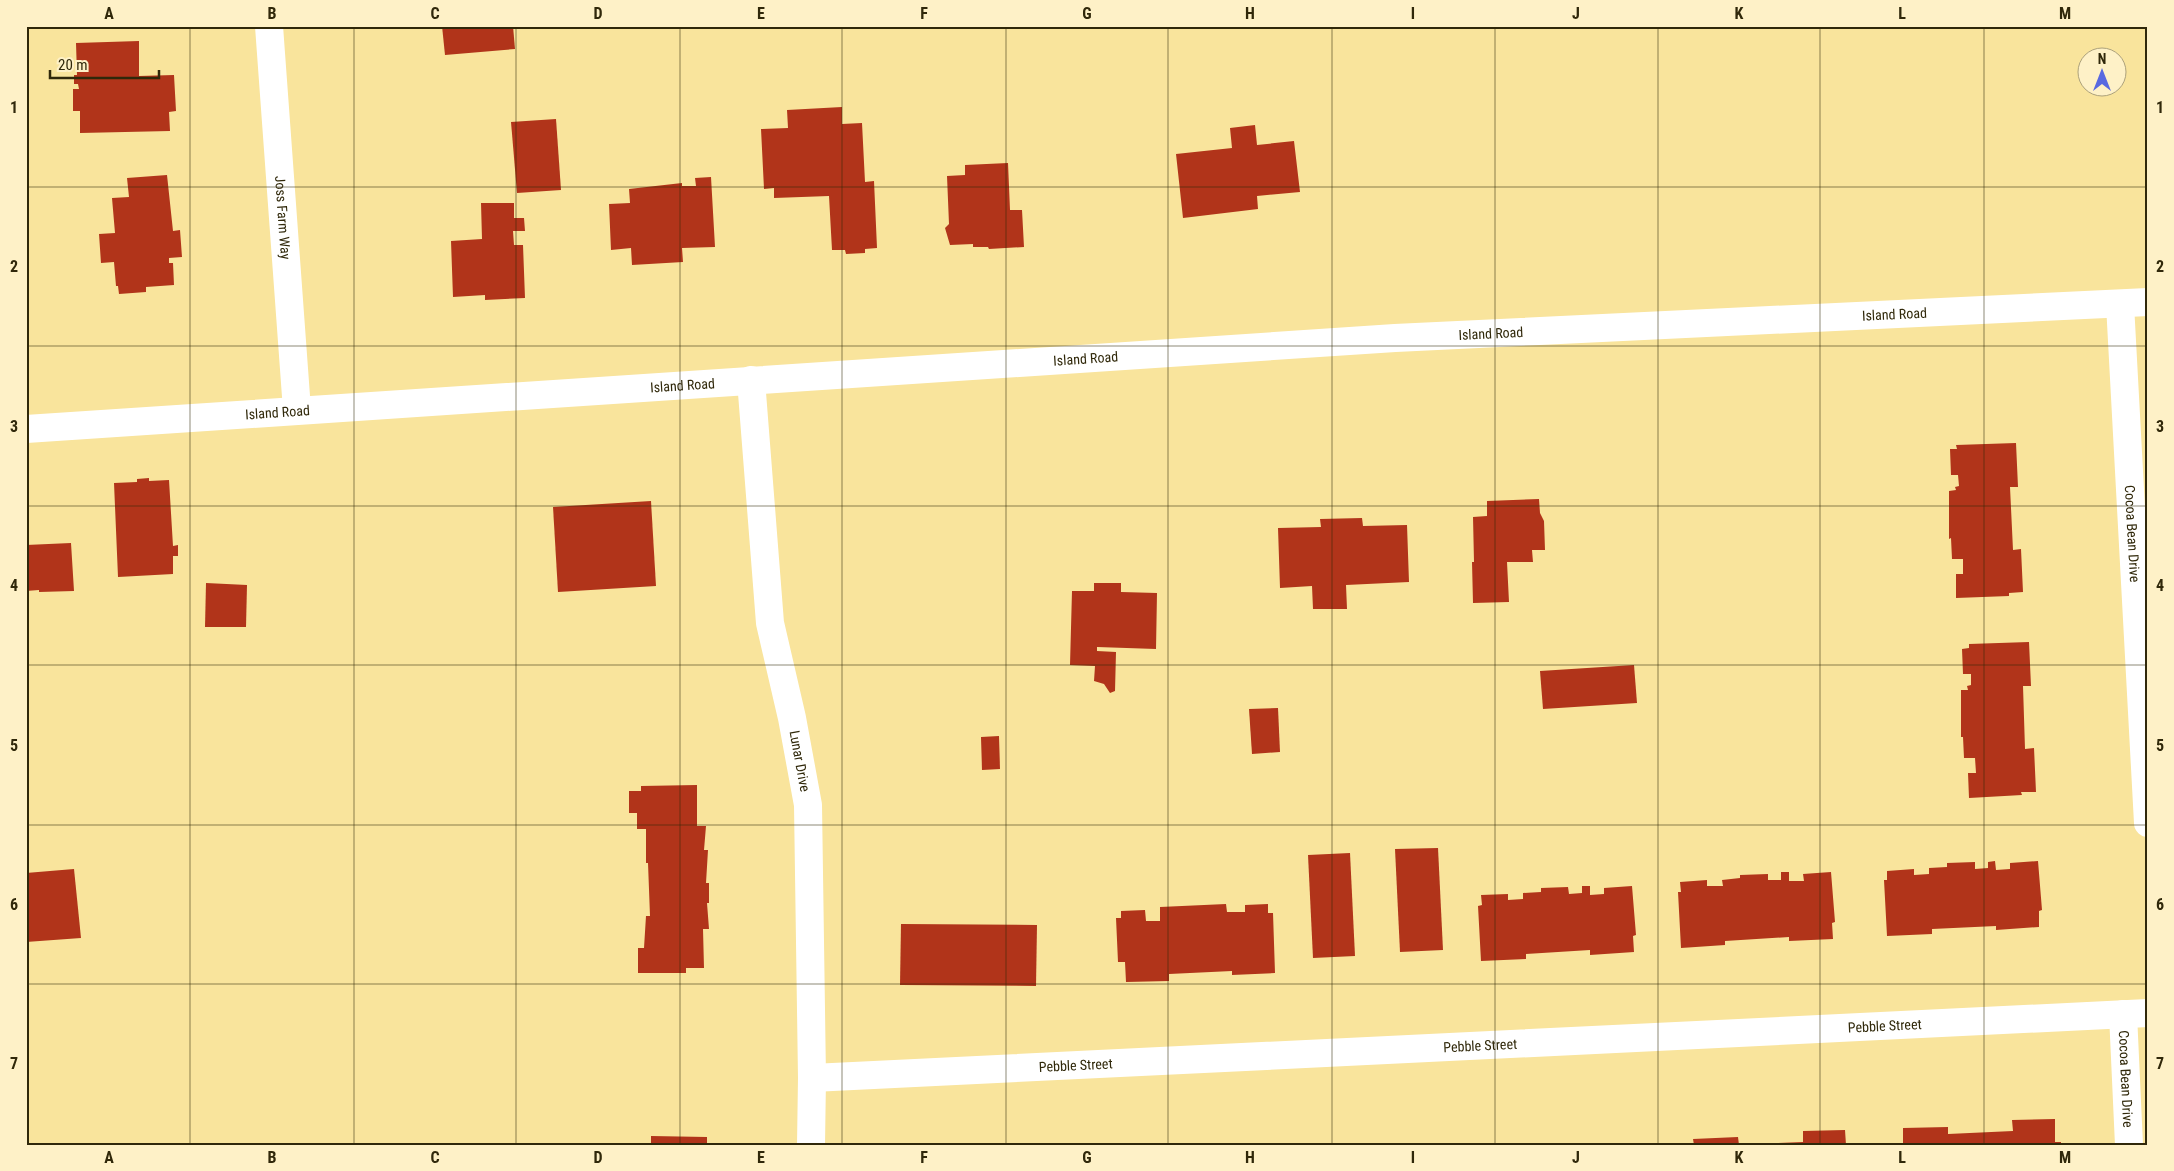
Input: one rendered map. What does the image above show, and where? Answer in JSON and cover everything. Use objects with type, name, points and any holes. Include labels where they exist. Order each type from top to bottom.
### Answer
[{"type":"street","name":"Joss Farm Way","points":[[269,26],[297,410]]},
{"type":"street","name":"Island Road","points":[[26,429],[1395,338],[2148,302]]},
{"type":"street","name":"Cocoa Bean Drive","points":[[2120,304],[2148,823]]},
{"type":"street","name":"Lunar Drive","points":[[751,380],[770,622],[792,718],[808,805],[812,1145]]},
{"type":"street","name":"Cocoa Bean Drive","points":[[2129,1145],[2136,1014]]},
{"type":"street","name":"Pebble Street","points":[[812,1078],[2136,1014]]},
{"type":"building","points":[[442,26],[513,26],[515,49],[445,55]]},
{"type":"building","points":[[139,41],[139,76],[174,75],[176,111],[169,112],[170,131],[80,133],[80,111],[73,111],[73,89],[79,89],[78,84],[74,84],[74,75],[77,75],[76,43]]},
{"type":"building","points":[[842,107],[842,124],[862,123],[865,182],[874,181],[877,248],[865,249],[865,253],[846,254],[845,250],[832,250],[829,196],[774,198],[774,188],[764,189],[761,129],[788,128],[787,110]]},
{"type":"building","points":[[556,119],[561,190],[517,193],[511,122]]},
{"type":"building","points":[[1255,125],[1257,145],[1294,141],[1300,192],[1257,196],[1258,209],[1183,218],[1176,154],[1232,148],[1230,128]]},
{"type":"building","points":[[1008,163],[1010,210],[1022,210],[1024,247],[989,249],[988,247],[973,247],[973,244],[950,245],[945,228],[949,224],[947,176],[965,175],[965,165]]},
{"type":"building","points":[[167,175],[173,231],[180,230],[182,257],[169,258],[169,263],[173,263],[174,285],[146,287],[146,292],[119,294],[118,286],[116,286],[114,262],[101,263],[99,234],[115,233],[112,198],[129,197],[127,178]]},
{"type":"building","points":[[711,177],[715,247],[682,248],[683,262],[632,265],[631,248],[611,250],[609,204],[630,203],[629,189],[682,183],[682,186],[696,186],[695,178]]},
{"type":"building","points":[[481,203],[514,203],[514,218],[524,218],[525,231],[513,231],[514,245],[523,245],[525,298],[485,300],[485,295],[453,297],[451,241],[482,239]]},
{"type":"building","points":[[2016,443],[2018,487],[2010,487],[2013,550],[2021,549],[2023,592],[2009,593],[2009,596],[1956,598],[1956,574],[1963,574],[1963,559],[1952,559],[1951,538],[1949,539],[1949,491],[1956,490],[1955,487],[1959,486],[1958,475],[1951,475],[1950,449],[1957,449],[1956,445]]},
{"type":"building","points":[[149,478],[149,481],[169,480],[173,546],[178,545],[178,556],[173,556],[173,574],[118,577],[114,483],[137,482],[137,479]]},
{"type":"building","points":[[1539,499],[1540,513],[1544,521],[1545,550],[1532,550],[1533,562],[1507,562],[1509,602],[1473,603],[1473,517],[1487,516],[1487,501]]},
{"type":"building","points":[[651,501],[656,586],[558,592],[553,507]]},
{"type":"building","points":[[1362,518],[1363,526],[1407,525],[1409,582],[1346,585],[1347,609],[1313,609],[1312,586],[1280,588],[1278,528],[1321,527],[1320,519]]},
{"type":"building","points":[[71,543],[74,591],[26,591],[26,545]]},
{"type":"building","points":[[206,583],[247,585],[246,627],[205,627]]},
{"type":"building","points":[[1094,583],[1121,583],[1121,592],[1157,593],[1156,649],[1097,647],[1097,651],[1116,652],[1115,691],[1110,693],[1104,684],[1094,681],[1095,666],[1070,665],[1072,591],[1094,591]]},
{"type":"building","points":[[2029,642],[2031,686],[2023,686],[2025,749],[2034,748],[2036,792],[2021,792],[2022,795],[1969,798],[1968,773],[1976,773],[1975,758],[1964,758],[1963,737],[1961,737],[1961,690],[1968,690],[1967,686],[1971,685],[1971,674],[1963,674],[1962,649],[1969,648],[1969,644]]},
{"type":"building","points":[[1634,665],[1637,703],[1543,709],[1540,671]]},
{"type":"building","points":[[1278,708],[1280,752],[1252,754],[1249,709]]},
{"type":"building","points":[[999,736],[1000,769],[982,770],[981,737]]},
{"type":"building","points":[[697,785],[697,826],[706,826],[704,850],[708,850],[706,883],[709,883],[709,903],[707,903],[709,929],[703,929],[704,968],[686,968],[686,973],[638,973],[638,948],[644,948],[646,916],[650,916],[648,863],[646,863],[646,829],[637,829],[637,813],[629,813],[629,791],[641,791],[641,786]]},
{"type":"building","points":[[1438,848],[1443,950],[1400,952],[1395,849]]},
{"type":"building","points":[[1350,853],[1355,956],[1313,958],[1308,855]]},
{"type":"building","points":[[1995,861],[1996,870],[2010,869],[2010,863],[2038,861],[2042,910],[2039,911],[2039,927],[1996,930],[1996,926],[1932,929],[1932,934],[1887,936],[1884,880],[1887,880],[1887,871],[1914,869],[1914,875],[1929,874],[1929,868],[1947,867],[1947,863],[1975,862],[1975,869],[1988,868],[1988,862]]},
{"type":"building","points":[[74,869],[81,938],[26,942],[26,873]]},
{"type":"building","points":[[1781,872],[1789,872],[1789,881],[1804,881],[1803,874],[1831,872],[1835,922],[1832,923],[1833,939],[1789,941],[1789,937],[1725,941],[1725,945],[1681,948],[1678,892],[1681,892],[1680,882],[1707,880],[1707,886],[1723,886],[1722,880],[1740,878],[1740,875],[1768,874],[1768,880],[1781,880]]},
{"type":"building","points":[[1582,886],[1590,886],[1590,895],[1604,894],[1604,888],[1632,886],[1636,935],[1633,936],[1634,952],[1590,955],[1590,950],[1526,954],[1526,959],[1481,961],[1478,906],[1482,905],[1481,895],[1508,894],[1508,900],[1523,899],[1523,893],[1541,892],[1541,888],[1568,887],[1569,894],[1582,893]]},
{"type":"building","points":[[1226,904],[1227,912],[1245,912],[1245,905],[1268,904],[1268,913],[1273,913],[1275,973],[1232,975],[1232,971],[1169,974],[1169,981],[1126,982],[1125,962],[1118,962],[1116,918],[1121,918],[1121,911],[1145,910],[1146,921],[1160,921],[1160,907]]},
{"type":"building","points":[[901,924],[1037,925],[1036,986],[900,985]]},
{"type":"building","points":[[2055,1119],[2055,1142],[2061,1142],[2061,1145],[1903,1145],[1903,1128],[1948,1127],[1948,1134],[2013,1131],[2012,1120]]},
{"type":"building","points":[[1845,1130],[1846,1145],[1777,1145],[1777,1143],[1803,1142],[1803,1131]]},
{"type":"building","points":[[651,1136],[707,1137],[707,1145],[651,1145]]},
{"type":"building","points":[[1738,1137],[1739,1145],[1694,1145],[1693,1139]]}]
